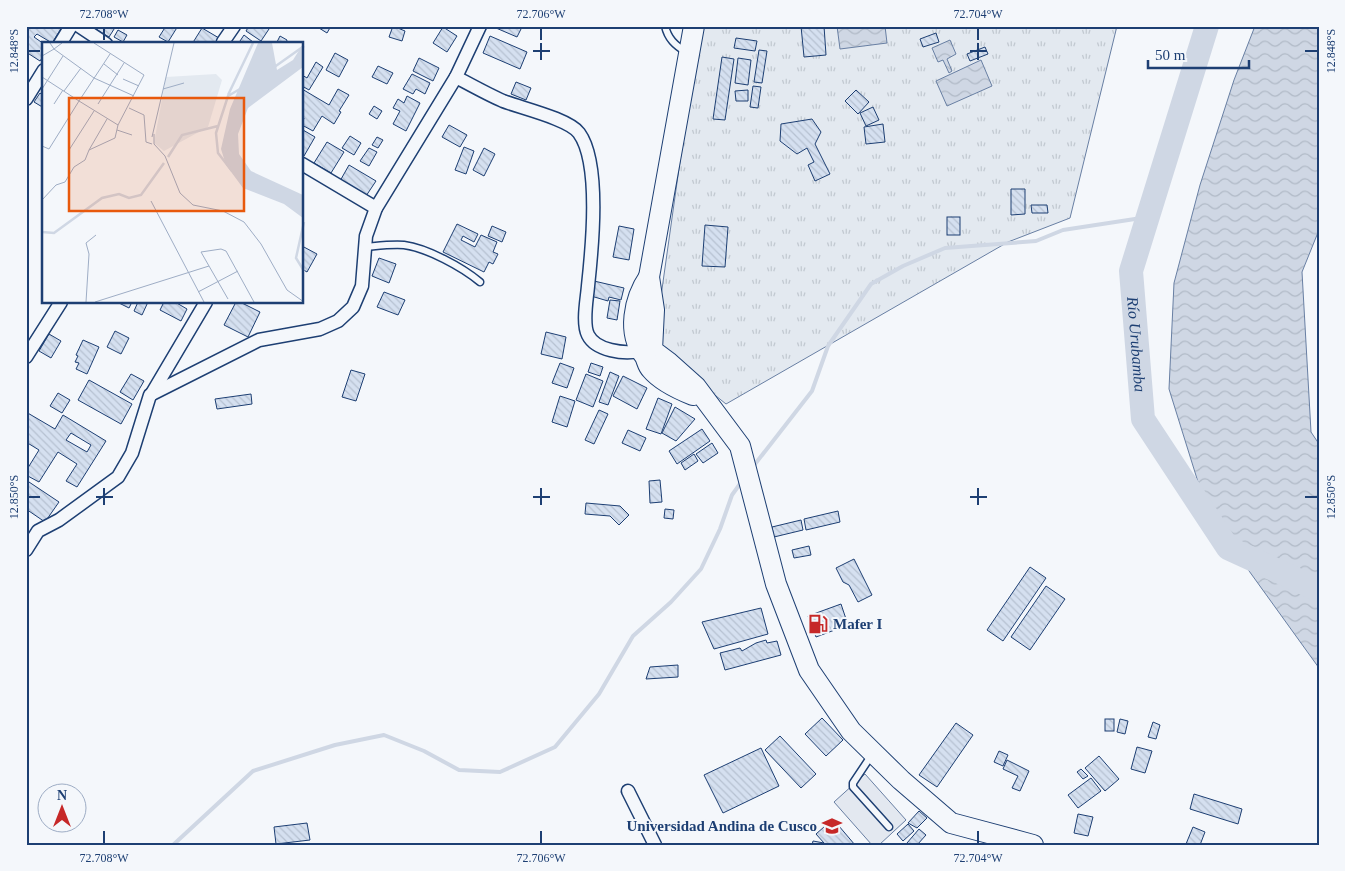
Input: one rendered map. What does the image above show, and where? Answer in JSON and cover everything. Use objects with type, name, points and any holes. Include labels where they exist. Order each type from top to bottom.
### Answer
[{"type":"highway","points":[[694,26],[649,277],[654,310],[645,349],[668,362],[696,387],[740,446],[776,584],[809,670],[851,731],[901,780],[951,823],[1033,845]]},
{"type":"street","points":[[61,42],[71,26]]},
{"type":"street","points":[[79,26],[103,42]]},
{"type":"street","points":[[224,42],[234,26]]},
{"type":"street","points":[[150,395],[259,340],[320,329],[338,321],[353,307],[362,286],[366,236],[376,208],[456,76],[480,26]]},
{"type":"street","points":[[26,99],[42,73]]},
{"type":"street","points":[[456,76],[502,100],[564,122],[578,131],[587,144],[593,206],[592,249],[585,313],[588,335],[600,347],[620,352],[645,349]]},
{"type":"street","points":[[304,165],[376,208]]},
{"type":"street","points":[[26,357],[60,304]]},
{"type":"street","points":[[26,550],[38,531],[59,520],[118,477],[132,454],[150,395],[205,304]]},
{"type":"street","points":[[628,791],[655,845]]},
{"type":"lane","points":[[666,26],[667,35],[674,44],[689,54]]},
{"type":"lane","points":[[365,247],[404,245],[468,273],[480,282]]},
{"type":"lane","points":[[873,752],[853,783],[853,787],[889,827]]},
{"type":"green space","points":[[703,26],[1117,26],[1070,218],[1008,242],[726,404],[654,346],[691,83]]},
{"type":"shaded area","points":[[865,774],[906,820],[879,845],[872,845],[834,802]]},
{"type":"water","points":[[837,26],[885,26],[887,43],[840,49]]},
{"type":"water","points":[[1255,26],[1319,26],[1319,230],[1302,272],[1311,432],[1319,444],[1319,668],[1208,514],[1169,389],[1174,283],[1200,185],[1234,80]]},
{"type":"water","points":[[950,40],[956,54],[947,59],[952,71],[949,73],[943,60],[938,62],[932,48]]},
{"type":"water","points":[[981,60],[992,86],[947,106],[936,81]]},
{"type":"building","points":[[30,26],[62,27],[53,42],[37,34],[34,37],[42,43],[42,58],[40,61],[26,52],[26,32]]},
{"type":"building","points":[[91,26],[109,27],[116,26],[109,37]]},
{"type":"building","points":[[166,26],[178,26],[168,42],[159,37]]},
{"type":"building","points":[[249,26],[271,26],[261,41],[246,31]]},
{"type":"building","points":[[320,26],[331,26],[327,33],[319,28]]},
{"type":"building","points":[[393,26],[405,31],[402,41],[389,37]]},
{"type":"building","points":[[496,26],[522,27],[517,37],[496,28]]},
{"type":"building","points":[[801,26],[824,26],[826,55],[804,57]]},
{"type":"building","points":[[443,27],[457,36],[447,52],[433,43]]},
{"type":"building","points":[[202,28],[219,38],[216,42],[193,42]]},
{"type":"building","points":[[118,30],[127,35],[123,42],[114,37]]},
{"type":"building","points":[[936,33],[939,42],[923,47],[920,39]]},
{"type":"building","points":[[244,35],[253,42],[239,42]]},
{"type":"building","points":[[280,36],[287,40],[286,42],[277,42]]},
{"type":"building","points":[[490,36],[527,52],[520,69],[483,53]]},
{"type":"building","points":[[736,38],[757,41],[755,51],[734,48]]},
{"type":"building","points":[[985,47],[988,54],[970,61],[967,54]]},
{"type":"building","points":[[759,50],[767,51],[762,83],[754,82]]},
{"type":"building","points":[[335,53],[348,60],[339,77],[326,70]]},
{"type":"building","points":[[722,57],[734,59],[725,120],[713,119]]},
{"type":"building","points":[[419,58],[439,68],[433,81],[413,71]]},
{"type":"building","points":[[738,58],[751,60],[748,85],[735,83]]},
{"type":"building","points":[[316,62],[323,67],[309,90],[304,87],[304,76],[307,78]]},
{"type":"building","points":[[378,66],[393,73],[387,84],[372,77]]},
{"type":"building","points":[[412,74],[430,83],[425,94],[416,89],[413,94],[403,89]]},
{"type":"building","points":[[516,82],[531,88],[526,100],[511,94]]},
{"type":"building","points":[[753,86],[761,87],[758,108],[750,107]]},
{"type":"building","points":[[338,89],[349,95],[339,111],[341,112],[334,124],[322,116],[313,131],[304,126],[304,90],[329,105]]},
{"type":"building","points":[[748,90],[748,101],[736,101],[735,91]]},
{"type":"building","points":[[856,90],[869,102],[858,114],[845,101]]},
{"type":"building","points":[[40,93],[42,94],[42,107],[34,102]]},
{"type":"building","points":[[407,96],[420,103],[406,131],[393,124],[400,111],[393,108],[398,99],[404,103]]},
{"type":"building","points":[[374,106],[382,111],[377,119],[369,114]]},
{"type":"building","points":[[873,107],[879,120],[866,126],[860,113]]},
{"type":"building","points":[[812,119],[821,132],[815,144],[830,174],[815,181],[808,165],[814,162],[807,148],[797,154],[780,141],[781,124]]},
{"type":"building","points":[[883,124],[885,142],[866,144],[864,127]]},
{"type":"building","points":[[449,125],[467,135],[460,147],[442,137]]},
{"type":"building","points":[[304,131],[315,137],[304,156]]},
{"type":"building","points":[[350,136],[361,143],[354,155],[342,148]]},
{"type":"building","points":[[377,137],[383,140],[378,148],[372,145]]},
{"type":"building","points":[[327,142],[344,152],[331,173],[314,163]]},
{"type":"building","points":[[464,147],[474,151],[466,174],[455,170]]},
{"type":"building","points":[[369,148],[377,152],[369,166],[360,161]]},
{"type":"building","points":[[484,148],[495,154],[484,176],[473,170]]},
{"type":"building","points":[[349,165],[376,181],[366,196],[340,181]]},
{"type":"building","points":[[1011,189],[1025,189],[1025,214],[1011,215]]},
{"type":"building","points":[[1031,205],[1047,205],[1048,213],[1032,213]]},
{"type":"building","points":[[947,217],[960,217],[960,235],[947,235]]},
{"type":"building","points":[[457,224],[478,234],[474,242],[463,236],[461,240],[475,247],[481,235],[497,242],[493,252],[498,254],[493,264],[489,262],[484,272],[443,252]]},
{"type":"building","points":[[705,225],[728,227],[725,267],[702,266]]},
{"type":"building","points":[[492,226],[506,232],[502,242],[488,236]]},
{"type":"building","points":[[619,226],[634,229],[629,260],[613,257]]},
{"type":"building","points":[[304,247],[317,254],[307,272],[304,270]]},
{"type":"building","points":[[379,258],[396,264],[389,283],[372,276]]},
{"type":"building","points":[[594,281],[624,288],[621,300],[609,297],[608,301],[591,296]]},
{"type":"building","points":[[384,292],[405,300],[398,315],[377,307]]},
{"type":"building","points":[[610,300],[620,301],[617,320],[607,318]]},
{"type":"building","points":[[121,304],[131,304],[129,308]]},
{"type":"building","points":[[137,304],[147,304],[142,315],[134,311]]},
{"type":"building","points":[[163,304],[178,304],[187,309],[181,321],[160,310]]},
{"type":"building","points":[[235,304],[244,304],[260,312],[248,337],[224,325]]},
{"type":"building","points":[[115,331],[129,338],[121,354],[107,347]]},
{"type":"building","points":[[546,332],[566,337],[562,359],[541,354]]},
{"type":"building","points":[[49,334],[61,341],[51,358],[39,351]]},
{"type":"building","points":[[83,340],[99,347],[87,374],[76,369],[79,363],[75,362]]},
{"type":"building","points":[[560,363],[574,368],[567,388],[552,383]]},
{"type":"building","points":[[591,363],[603,367],[600,376],[588,372]]},
{"type":"building","points":[[351,370],[365,374],[356,401],[342,397]]},
{"type":"building","points":[[610,372],[619,376],[608,405],[599,402]]},
{"type":"building","points":[[131,374],[144,381],[133,400],[120,392]]},
{"type":"building","points":[[586,374],[603,381],[593,407],[576,400]]},
{"type":"building","points":[[623,376],[647,388],[637,409],[613,396]]},
{"type":"building","points":[[89,380],[132,404],[121,424],[78,400]]},
{"type":"building","points":[[58,393],[70,400],[62,413],[50,406]]},
{"type":"building","points":[[251,394],[252,404],[217,409],[215,399]]},
{"type":"building","points":[[560,396],[575,401],[567,427],[552,422]]},
{"type":"building","points":[[658,398],[672,404],[661,434],[646,429]]},
{"type":"building","points":[[675,407],[695,419],[676,441],[662,433]]},
{"type":"building","points":[[599,410],[608,414],[594,444],[585,440]]},
{"type":"building","points":[[26,412],[55,429],[63,415],[106,441],[77,487],[66,481],[77,464],[58,452],[39,482],[26,475],[26,471],[39,450],[26,442]],"holes":[[[71,433],[91,445],[87,452],[66,440]]]},
{"type":"building","points":[[702,429],[710,441],[677,464],[669,451]]},
{"type":"building","points":[[628,430],[646,438],[640,451],[622,443]]},
{"type":"building","points":[[712,443],[718,453],[703,463],[696,454]]},
{"type":"building","points":[[694,454],[698,461],[685,470],[681,463]]},
{"type":"building","points":[[26,480],[59,502],[45,522],[26,509]]},
{"type":"building","points":[[660,480],[662,502],[650,503],[649,481]]},
{"type":"building","points":[[586,503],[620,506],[629,515],[619,525],[610,516],[585,514]]},
{"type":"building","points":[[665,509],[674,510],[673,519],[664,518]]},
{"type":"building","points":[[838,511],[840,522],[806,530],[804,519]]},
{"type":"building","points":[[801,520],[803,530],[774,537],[772,527]]},
{"type":"building","points":[[809,546],[811,555],[794,558],[792,550]]},
{"type":"building","points":[[854,559],[872,595],[858,602],[849,585],[843,582],[836,568]]},
{"type":"building","points":[[1030,567],[1046,578],[1003,641],[987,630]]},
{"type":"building","points":[[1046,586],[1065,599],[1030,650],[1011,637]]},
{"type":"building","points":[[841,604],[848,625],[816,637],[808,616]]},
{"type":"building","points":[[761,608],[768,634],[714,649],[702,622]]},
{"type":"building","points":[[766,640],[767,643],[777,641],[781,655],[725,670],[720,653],[740,648],[742,651]]},
{"type":"building","points":[[678,665],[678,677],[646,679],[650,667]]},
{"type":"building","points":[[822,718],[843,740],[826,756],[805,734]]},
{"type":"building","points":[[1105,719],[1114,719],[1114,731],[1105,731]]},
{"type":"building","points":[[1120,719],[1128,721],[1125,734],[1117,732]]},
{"type":"building","points":[[1153,722],[1160,725],[1156,739],[1148,737]]},
{"type":"building","points":[[956,723],[973,735],[937,787],[919,775]]},
{"type":"building","points":[[780,736],[816,774],[801,788],[765,750]]},
{"type":"building","points":[[1137,747],[1152,751],[1145,773],[1131,769]]},
{"type":"building","points":[[761,748],[779,786],[723,813],[704,775]]},
{"type":"building","points":[[999,751],[1008,755],[1003,766],[994,762]]},
{"type":"building","points":[[1099,756],[1119,779],[1105,791],[1085,768]]},
{"type":"building","points":[[1007,760],[1029,771],[1020,791],[1012,788],[1018,776],[1003,769]]},
{"type":"building","points":[[1081,769],[1088,776],[1083,779],[1077,772]]},
{"type":"building","points":[[1091,778],[1101,791],[1078,808],[1068,795]]},
{"type":"building","points":[[1194,794],[1242,809],[1238,824],[1190,809]]},
{"type":"building","points":[[919,811],[927,818],[917,828],[908,823]]},
{"type":"building","points":[[1078,814],[1093,817],[1088,836],[1074,833]]},
{"type":"building","name":"Universidad Andina de Cusco","points":[[833,819],[855,845],[812,845],[813,841],[824,843],[816,834]]},
{"type":"building","points":[[307,823],[310,840],[276,844],[274,827]]},
{"type":"building","points":[[908,824],[914,831],[903,841],[897,834]]},
{"type":"building","points":[[1193,827],[1205,832],[1200,845],[1186,844]]},
{"type":"building","points":[[919,829],[926,835],[917,845],[909,845],[907,843]]},
{"type":"waterway","name":"Río Urubamba","points":[[1207,26],[1131,271],[1143,419],[1228,548],[1319,590]]},
{"type":"waterway","points":[[752,468],[812,391],[828,346],[871,284],[903,266],[945,248],[1036,241],[1063,230],[1148,217]]},
{"type":"waterway","points":[[173,845],[253,771],[335,745],[384,735],[424,751],[459,770],[500,772],[555,747],[599,694],[633,636],[671,602],[701,569],[720,529],[732,495],[742,481]]},
{"type":"place","name":"Mafer I","points":[[818,624]]},
{"type":"place","name":"Universidad Andina de Cusco","points":[[832,826]]}]
